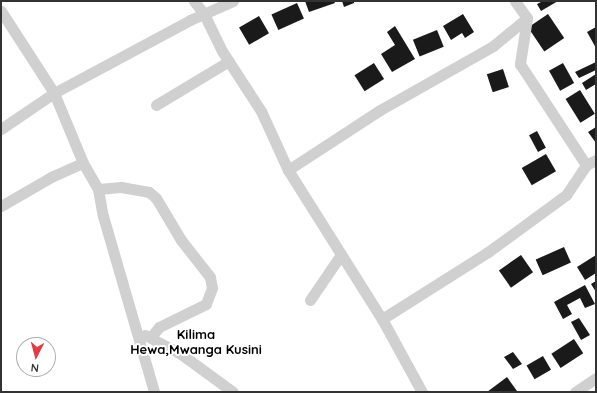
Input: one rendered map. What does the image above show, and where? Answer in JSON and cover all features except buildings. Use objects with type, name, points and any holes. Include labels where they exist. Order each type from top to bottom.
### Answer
[{"type":"street","points":[[194,1],[204,14],[229,62],[261,111],[288,170],[340,256],[382,319],[422,392]]},
{"type":"street","points":[[1,129],[54,93],[204,14],[233,1]]},
{"type":"street","points":[[382,319],[488,252],[566,195],[591,163],[520,64],[527,18],[514,1]]},
{"type":"street","points":[[1,11],[54,93],[83,163],[98,189],[103,216],[139,333],[154,392]]},
{"type":"street","points":[[288,170],[380,110],[493,46],[527,18]]},
{"type":"street","points":[[156,105],[229,62]]},
{"type":"street","points":[[1,206],[51,177],[83,163]]},
{"type":"street","points":[[98,189],[121,187],[149,192],[156,198],[181,240],[210,277],[212,288],[206,304],[159,326],[151,337]]},
{"type":"street","points":[[310,300],[340,256]]},
{"type":"street","points":[[139,333],[151,337],[181,354],[233,392]]},
{"type":"street","points":[[575,392],[596,378]]},
{"type":"district","name":"Kilima Hewa,Mwanga Kusini","points":[[196,342]]}]
